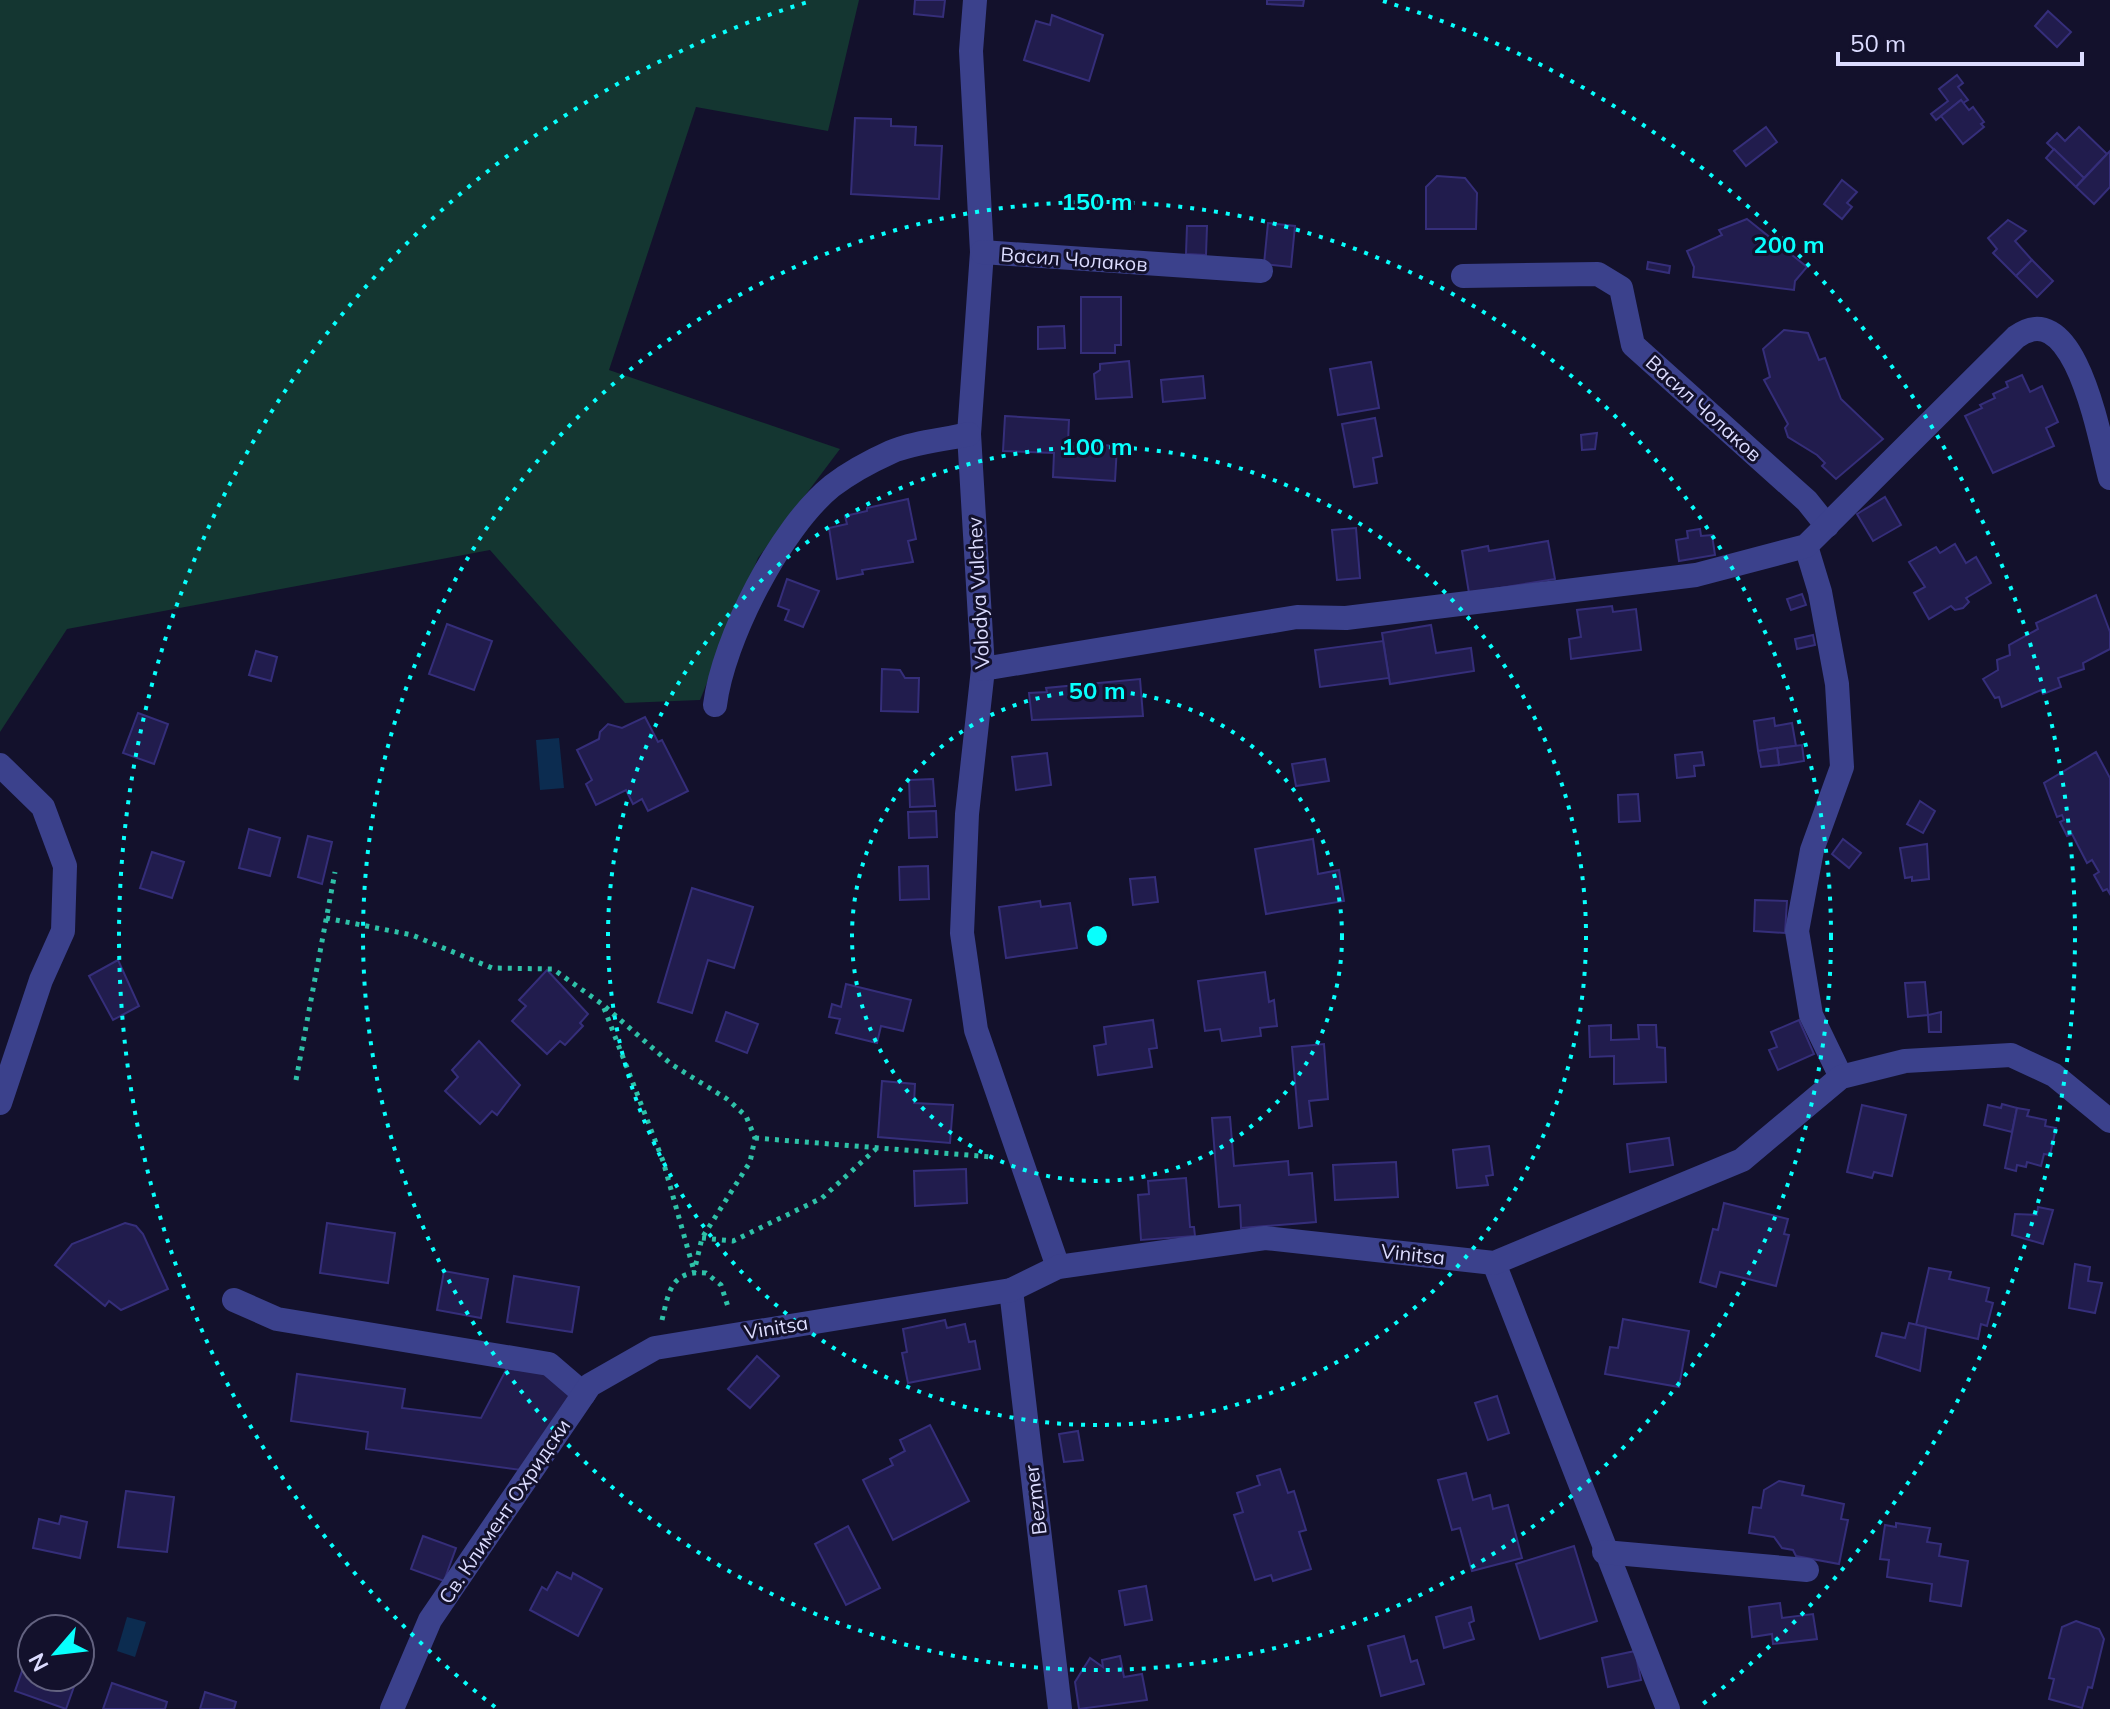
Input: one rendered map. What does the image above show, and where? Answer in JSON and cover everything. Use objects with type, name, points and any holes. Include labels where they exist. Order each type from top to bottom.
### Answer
[{"type":"street","name":"Volodya Vulchev","points":[[975,0],[971,51],[982,252],[969,434],[983,669],[967,814],[962,933],[976,1030],[1058,1267]]},
{"type":"street","name":"Васил Чолаков","points":[[982,252],[1261,271]]},
{"type":"street","name":"Васил Чолаков","points":[[1463,276],[1598,274],[1621,288],[1633,345],[1807,501],[1827,526]]},
{"type":"street","points":[[983,669],[1297,617],[1346,618],[1696,575],[1806,546],[2016,337],[2031,329],[2050,330],[2065,343],[2084,380],[2110,478]]},
{"type":"street","points":[[715,705],[719,675],[746,606],[778,554],[831,487],[893,451],[969,434]]},
{"type":"street","points":[[1806,546],[1820,592],[1837,684],[1842,767],[1812,850],[1797,931],[1811,1015],[1841,1077]]},
{"type":"street","points":[[0,765],[43,807],[65,866],[63,931],[41,980],[0,1103]]},
{"type":"street","name":"Vinitsa","points":[[655,1348],[1011,1290],[1058,1267],[1265,1238],[1494,1263],[1742,1160],[1841,1077],[1905,1061],[2011,1055],[2054,1075],[2110,1121]]},
{"type":"street","points":[[1494,1263],[1604,1552],[1668,1709]]},
{"type":"street","name":"Bezmer","points":[[1011,1290],[1060,1709]]},
{"type":"street","points":[[234,1300],[277,1319],[549,1364],[584,1394]]},
{"type":"street","name":"Св. Климент Охридски","points":[[392,1709],[430,1620],[590,1385],[655,1348]]},
{"type":"street","points":[[1604,1552],[1807,1570]]},
{"type":"path","points":[[296,1080],[335,872]]},
{"type":"path","points":[[326,918],[412,935],[492,968],[553,969],[602,1004],[671,1064],[727,1099],[746,1116],[755,1138],[750,1162],[702,1238],[694,1272]]},
{"type":"path","points":[[602,1004],[663,1161],[694,1272]]},
{"type":"path","points":[[755,1138],[1021,1160]]},
{"type":"path","points":[[702,1238],[733,1241],[822,1198],[877,1148]]},
{"type":"path","points":[[655,1348],[671,1284],[683,1274],[706,1273],[721,1285],[737,1333]]},
{"type":"green space","points":[[0,0],[859,0],[828,131],[696,107],[609,370],[840,449],[758,558],[700,700],[625,703],[490,550],[67,629],[0,732]]},
{"type":"water","points":[[559,738],[564,788],[540,790],[536,740]]},
{"type":"water","points":[[127,1617],[146,1622],[135,1657],[117,1651]]},
{"type":"building","points":[[915,0],[945,0],[943,17],[914,14]]},
{"type":"building","points":[[1267,0],[1304,0],[1303,6],[1267,4]]},
{"type":"building","points":[[2048,11],[2071,32],[2057,47],[2035,26]]},
{"type":"building","points":[[1052,15],[1103,35],[1089,81],[1024,60],[1036,21],[1050,25]]},
{"type":"building","points":[[1957,75],[1963,83],[1958,87],[1968,100],[1963,103],[1961,100],[1936,120],[1931,114],[1948,101],[1939,89]]},
{"type":"building","points":[[1961,100],[1969,110],[1973,107],[1984,122],[1981,124],[1984,127],[1963,144],[1941,116]]},
{"type":"building","points":[[855,118],[891,119],[891,126],[916,127],[915,145],[942,146],[939,199],[851,194]]},
{"type":"building","points":[[1766,127],[1777,142],[1746,166],[1734,151]]},
{"type":"building","points":[[2079,127],[2107,154],[2084,178],[2047,143],[2057,133],[2065,141]]},
{"type":"building","points":[[2054,149],[2084,178],[2076,187],[2046,158]]},
{"type":"building","points":[[2110,151],[2110,187],[2094,204],[2076,187]]},
{"type":"building","points":[[1437,176],[1465,178],[1477,193],[1476,229],[1426,229],[1426,187]]},
{"type":"building","points":[[1842,180],[1857,192],[1847,203],[1852,207],[1842,219],[1824,204]]},
{"type":"building","points":[[1747,219],[1807,267],[1795,281],[1794,290],[1693,277],[1694,267],[1687,251],[1722,235],[1719,230]]},
{"type":"building","points":[[2008,220],[2026,231],[2015,241],[2032,260],[2016,276],[1993,253],[1997,249],[1988,238]]},
{"type":"building","points":[[1268,223],[1295,226],[1291,267],[1264,264]]},
{"type":"building","points":[[1187,226],[1207,226],[1206,255],[1186,254]]},
{"type":"building","points":[[2032,260],[2053,281],[2037,297],[2016,276]]},
{"type":"building","points":[[1648,262],[1670,266],[1669,273],[1647,269]]},
{"type":"building","points":[[1081,297],[1121,297],[1121,345],[1115,345],[1115,353],[1081,353]]},
{"type":"building","points":[[1064,326],[1065,348],[1038,349],[1038,327]]},
{"type":"building","points":[[1784,330],[1808,333],[1819,360],[1825,358],[1841,399],[1883,439],[1836,479],[1822,466],[1825,463],[1817,455],[1788,437],[1785,428],[1788,424],[1764,380],[1770,377],[1763,349]]},
{"type":"building","points":[[1129,361],[1132,397],[1096,399],[1094,374],[1100,370],[1100,364]]},
{"type":"building","points":[[1371,362],[1379,408],[1338,415],[1330,369]]},
{"type":"building","points":[[2022,375],[2030,392],[2042,386],[2058,422],[2046,428],[2054,446],[1993,473],[1965,416],[1995,398],[1993,394],[2008,387],[2006,382]]},
{"type":"building","points":[[1203,376],[1205,398],[1163,402],[1161,380]]},
{"type":"building","points":[[1005,416],[1069,420],[1068,443],[1117,446],[1115,481],[1053,477],[1054,453],[1003,451]]},
{"type":"building","points":[[1375,418],[1382,456],[1373,458],[1377,483],[1354,487],[1342,424]]},
{"type":"building","points":[[1597,433],[1595,449],[1582,450],[1581,435]]},
{"type":"building","points":[[1885,497],[1901,525],[1873,541],[1857,514]]},
{"type":"building","points":[[908,499],[916,539],[908,541],[913,562],[862,570],[863,574],[837,579],[829,528],[847,524],[845,516]]},
{"type":"building","points":[[1356,528],[1360,578],[1337,580],[1332,530]]},
{"type":"building","points":[[1700,529],[1701,536],[1712,535],[1715,555],[1679,561],[1676,540],[1688,538],[1687,531]]},
{"type":"building","points":[[1548,541],[1555,579],[1469,593],[1462,551],[1488,546],[1489,551]]},
{"type":"building","points":[[1955,544],[1966,563],[1976,557],[1991,583],[1966,598],[1969,602],[1963,608],[1955,610],[1951,606],[1929,619],[1914,593],[1925,587],[1909,562],[1936,547],[1940,553]]},
{"type":"building","points":[[787,579],[819,591],[803,627],[785,620],[789,610],[778,606]]},
{"type":"building","points":[[1802,594],[1806,605],[1791,610],[1787,599]]},
{"type":"building","points":[[2096,595],[2110,632],[2110,649],[2083,663],[2084,669],[2058,678],[2061,687],[2043,694],[2041,690],[2002,707],[1999,697],[1995,698],[1983,679],[1998,670],[1997,660],[2010,655],[2009,645],[2038,629],[2036,623]]},
{"type":"building","points":[[1612,606],[1613,612],[1636,609],[1641,650],[1571,659],[1569,639],[1581,637],[1577,610]]},
{"type":"building","points":[[447,624],[492,641],[474,690],[429,674]]},
{"type":"building","points":[[1431,625],[1436,653],[1471,648],[1474,671],[1390,684],[1382,633]]},
{"type":"building","points":[[1813,635],[1815,645],[1797,649],[1795,639]]},
{"type":"building","points":[[1383,641],[1389,678],[1320,687],[1315,650]]},
{"type":"building","points":[[256,651],[277,657],[271,681],[249,675]]},
{"type":"building","points":[[882,669],[900,670],[905,678],[919,678],[918,712],[881,711]]},
{"type":"building","points":[[1140,679],[1143,716],[1032,720],[1029,693],[1047,692],[1046,688]]},
{"type":"building","points":[[138,713],[168,724],[154,764],[123,753]]},
{"type":"building","points":[[645,717],[658,742],[662,740],[688,791],[648,811],[642,799],[633,804],[626,790],[596,805],[586,784],[592,780],[577,750],[599,739],[600,732],[608,724],[622,728]]},
{"type":"building","points":[[1774,718],[1775,726],[1792,723],[1796,746],[1758,751],[1754,721]]},
{"type":"building","points":[[1802,745],[1804,761],[1779,765],[1777,748]]},
{"type":"building","points":[[1777,748],[1779,765],[1761,767],[1758,751]]},
{"type":"building","points":[[1702,752],[1704,765],[1694,766],[1695,776],[1677,778],[1675,755]]},
{"type":"building","points":[[2096,752],[2110,778],[2110,894],[2107,889],[2103,891],[2094,875],[2099,872],[2092,860],[2087,863],[2072,834],[2067,836],[2060,822],[2064,820],[2062,815],[2057,817],[2044,783]]},
{"type":"building","points":[[1047,753],[1051,785],[1016,790],[1012,757]]},
{"type":"building","points":[[1325,759],[1329,781],[1296,786],[1292,764]]},
{"type":"building","points":[[933,779],[935,806],[910,807],[909,780]]},
{"type":"building","points":[[1638,794],[1640,821],[1619,822],[1618,795]]},
{"type":"building","points":[[1920,801],[1935,811],[1923,833],[1907,824]]},
{"type":"building","points":[[936,811],[937,837],[909,838],[908,812]]},
{"type":"building","points":[[249,829],[280,838],[270,876],[239,868]]},
{"type":"building","points":[[308,836],[332,842],[322,884],[298,877]]},
{"type":"building","points":[[1313,839],[1318,874],[1339,870],[1344,901],[1266,914],[1255,849]]},
{"type":"building","points":[[1843,839],[1861,853],[1849,868],[1832,854]]},
{"type":"building","points":[[1927,844],[1929,879],[1912,881],[1912,877],[1905,878],[1900,848]]},
{"type":"building","points":[[152,852],[184,862],[172,898],[140,888]]},
{"type":"building","points":[[928,866],[929,899],[900,900],[899,867]]},
{"type":"building","points":[[1155,877],[1158,902],[1133,905],[1130,879]]},
{"type":"building","points":[[692,888],[753,907],[734,968],[708,960],[692,1013],[658,1002]]},
{"type":"building","points":[[1755,900],[1787,901],[1785,933],[1754,931]]},
{"type":"building","points":[[1040,901],[1041,907],[1070,903],[1077,948],[1006,958],[999,907]]},
{"type":"building","points":[[118,960],[139,1006],[113,1020],[89,976]]},
{"type":"building","points":[[547,970],[588,1014],[580,1023],[583,1026],[565,1045],[560,1041],[547,1054],[512,1021],[526,1006],[519,1000]]},
{"type":"building","points":[[1265,972],[1269,1002],[1274,1000],[1277,1026],[1260,1028],[1261,1036],[1222,1041],[1220,1029],[1205,1031],[1198,981]]},
{"type":"building","points":[[1925,982],[1928,1015],[1908,1017],[1905,983]]},
{"type":"building","points":[[846,984],[911,1000],[903,1031],[881,1026],[877,1043],[836,1033],[840,1019],[829,1017],[832,1004],[841,1007]]},
{"type":"building","points":[[726,1012],[758,1024],[747,1053],[716,1041]]},
{"type":"building","points":[[1941,1012],[1941,1032],[1929,1032],[1928,1015]]},
{"type":"building","points":[[1153,1020],[1157,1048],[1149,1049],[1152,1067],[1098,1075],[1094,1046],[1106,1044],[1104,1027]]},
{"type":"building","points":[[1799,1020],[1814,1054],[1778,1070],[1769,1050],[1777,1047],[1771,1032]]},
{"type":"building","points":[[1611,1025],[1611,1040],[1639,1039],[1638,1025],[1656,1025],[1657,1047],[1665,1048],[1666,1082],[1614,1084],[1614,1056],[1590,1057],[1589,1026]]},
{"type":"building","points":[[479,1041],[520,1085],[497,1115],[492,1111],[480,1124],[445,1091],[458,1077],[452,1070]]},
{"type":"building","points":[[1324,1044],[1328,1099],[1309,1101],[1312,1126],[1299,1128],[1292,1047]]},
{"type":"building","points":[[882,1081],[915,1084],[914,1103],[953,1105],[950,1143],[878,1137]]},
{"type":"building","points":[[2002,1104],[2017,1108],[2012,1132],[1984,1125],[1988,1105],[2001,1108]]},
{"type":"building","points":[[1862,1105],[1906,1115],[1892,1176],[1874,1172],[1872,1178],[1847,1172]]},
{"type":"building","points":[[2017,1108],[2029,1110],[2027,1116],[2046,1120],[2045,1126],[2056,1128],[2050,1155],[2044,1154],[2041,1166],[2027,1162],[2026,1167],[2017,1165],[2016,1171],[2005,1168]]},
{"type":"building","points":[[1230,1117],[1234,1166],[1288,1161],[1289,1175],[1312,1173],[1316,1222],[1241,1228],[1240,1205],[1219,1207],[1212,1118]]},
{"type":"building","points":[[1669,1138],[1673,1165],[1630,1172],[1627,1144]]},
{"type":"building","points":[[1489,1146],[1493,1175],[1486,1176],[1488,1185],[1457,1188],[1453,1150]]},
{"type":"building","points":[[1396,1162],[1398,1197],[1335,1200],[1333,1165]]},
{"type":"building","points":[[966,1169],[967,1203],[915,1206],[914,1171]]},
{"type":"building","points":[[1186,1178],[1190,1227],[1194,1227],[1195,1236],[1141,1240],[1138,1195],[1149,1194],[1148,1181]]},
{"type":"building","points":[[1724,1203],[1788,1219],[1784,1234],[1789,1235],[1776,1286],[1720,1272],[1716,1287],[1700,1282],[1713,1229],[1718,1230]]},
{"type":"building","points":[[2038,1207],[2053,1210],[2043,1244],[2012,1235],[2015,1214],[2037,1215]]},
{"type":"building","points":[[125,1223],[136,1226],[143,1234],[168,1289],[121,1310],[109,1301],[105,1306],[55,1265],[72,1244]]},
{"type":"building","points":[[327,1223],[395,1233],[388,1283],[320,1273]]},
{"type":"building","points":[[2075,1264],[2090,1267],[2088,1281],[2102,1283],[2095,1313],[2069,1308]]},
{"type":"building","points":[[1929,1268],[1951,1272],[1949,1279],[1989,1288],[1986,1301],[1993,1303],[1987,1326],[1981,1324],[1978,1339],[1916,1325]]},
{"type":"building","points":[[444,1271],[488,1279],[481,1318],[437,1310]]},
{"type":"building","points":[[514,1276],[579,1287],[572,1332],[507,1322]]},
{"type":"building","points":[[1623,1319],[1689,1331],[1679,1387],[1605,1374],[1610,1347],[1618,1348]]},
{"type":"building","points":[[945,1320],[947,1328],[965,1324],[969,1342],[975,1341],[980,1369],[908,1383],[902,1353],[907,1352],[903,1329]]},
{"type":"building","points":[[1909,1323],[1926,1327],[1920,1371],[1876,1356],[1882,1333],[1905,1338]]},
{"type":"building","points":[[757,1356],[779,1376],[750,1408],[728,1389]]},
{"type":"building","points":[[507,1368],[550,1374],[576,1393],[521,1470],[366,1449],[368,1432],[291,1421],[297,1374],[405,1389],[402,1408],[481,1418]]},
{"type":"building","points":[[1497,1396],[1509,1433],[1488,1440],[1475,1403]]},
{"type":"building","points":[[930,1425],[969,1501],[893,1540],[863,1480],[893,1465],[890,1459],[905,1451],[900,1440]]},
{"type":"building","points":[[1078,1431],[1083,1460],[1064,1462],[1059,1434]]},
{"type":"building","points":[[1280,1469],[1288,1493],[1294,1491],[1306,1530],[1299,1532],[1311,1569],[1273,1581],[1271,1575],[1255,1580],[1234,1515],[1243,1512],[1237,1493],[1260,1485],[1257,1476]]},
{"type":"building","points":[[1466,1473],[1473,1500],[1490,1495],[1493,1509],[1508,1505],[1522,1558],[1472,1571],[1460,1528],[1452,1530],[1438,1480]]},
{"type":"building","points":[[1779,1481],[1804,1486],[1802,1495],[1844,1504],[1841,1519],[1848,1520],[1839,1564],[1796,1556],[1793,1550],[1782,1548],[1774,1537],[1749,1533],[1753,1507],[1761,1508],[1764,1490]]},
{"type":"building","points":[[126,1491],[174,1497],[167,1552],[118,1547]]},
{"type":"building","points":[[61,1516],[87,1522],[80,1558],[33,1548],[39,1519],[59,1524]]},
{"type":"building","points":[[1896,1523],[1930,1528],[1927,1542],[1941,1544],[1939,1556],[1968,1561],[1961,1606],[1930,1601],[1932,1584],[1887,1577],[1889,1560],[1880,1559],[1885,1525],[1896,1527]]},
{"type":"building","points":[[848,1526],[880,1588],[846,1605],[815,1544]]},
{"type":"building","points":[[423,1536],[456,1548],[444,1581],[411,1569]]},
{"type":"building","points":[[1574,1546],[1597,1621],[1540,1639],[1516,1564]]},
{"type":"building","points":[[557,1572],[571,1579],[573,1573],[602,1589],[578,1636],[530,1610],[542,1587],[547,1590]]},
{"type":"building","points":[[1146,1586],[1152,1620],[1125,1625],[1119,1591]]},
{"type":"building","points":[[1780,1603],[1782,1618],[1813,1614],[1817,1639],[1773,1644],[1772,1634],[1752,1637],[1749,1607]]},
{"type":"building","points":[[1471,1607],[1474,1621],[1469,1623],[1474,1639],[1444,1648],[1436,1617]]},
{"type":"building","points":[[2076,1621],[2099,1629],[2104,1639],[2092,1688],[2088,1687],[2082,1708],[2049,1699],[2054,1679],[2049,1678],[2062,1627]]},
{"type":"building","points":[[1404,1636],[1411,1662],[1417,1660],[1424,1684],[1381,1696],[1368,1646]]},
{"type":"building","points":[[1635,1651],[1641,1680],[1608,1687],[1602,1658]]},
{"type":"building","points":[[1120,1656],[1124,1677],[1142,1674],[1147,1700],[1079,1709],[1075,1682],[1090,1658],[1103,1667],[1102,1660]]},
{"type":"building","points":[[112,1683],[167,1702],[165,1709],[103,1709]]},
{"type":"building","points":[[205,1692],[236,1702],[234,1709],[200,1709]]},
{"type":"building","points":[[21,1693],[72,1693],[66,1709]]}]
